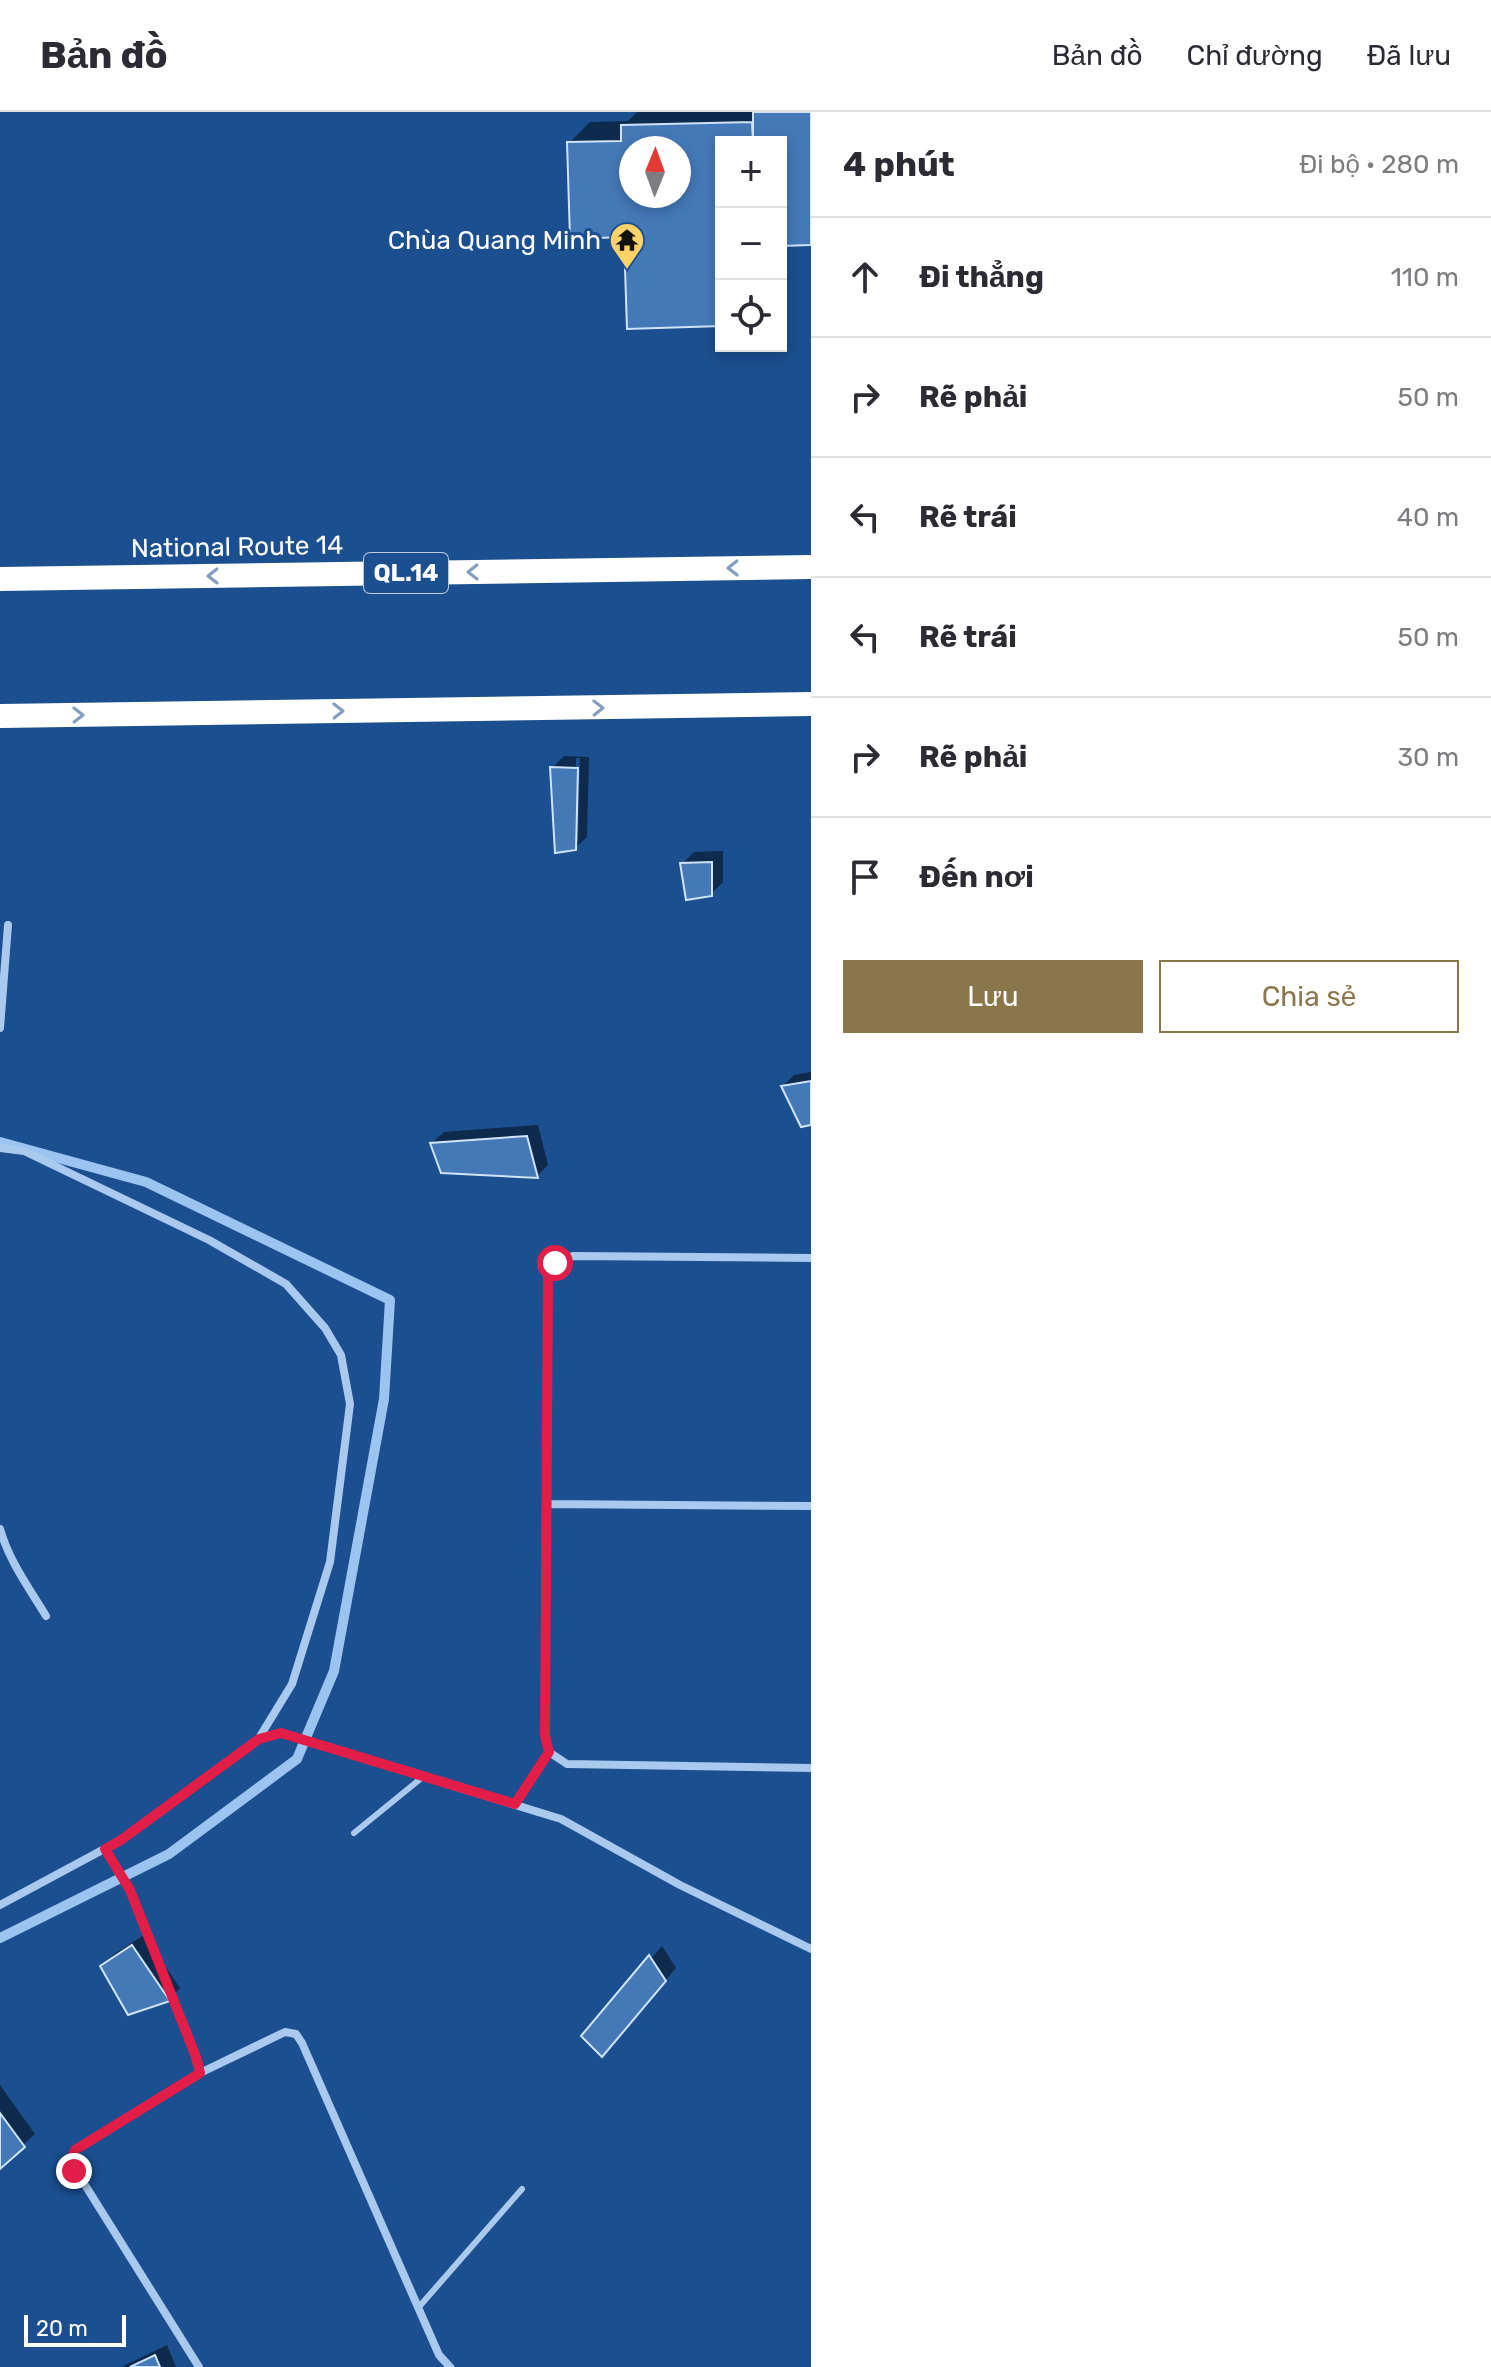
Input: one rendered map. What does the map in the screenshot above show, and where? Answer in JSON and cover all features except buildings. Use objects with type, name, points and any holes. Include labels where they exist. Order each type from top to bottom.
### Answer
[{"type":"highway","name":"National Route 14","points":[[0,579],[811,567]]},
{"type":"highway","points":[[0,716],[811,704]]},
{"type":"street","points":[[0,1028],[8,925]]},
{"type":"street","points":[[0,1148],[24,1151],[209,1240],[286,1284],[325,1328],[341,1355],[350,1404],[330,1562],[292,1684],[259,1739]]},
{"type":"street","points":[[811,1258],[573,1256],[555,1263],[548,1277],[545,1736],[549,1752],[567,1764],[811,1768]]},
{"type":"street","points":[[547,1504],[811,1506]]},
{"type":"street","points":[[0,1529],[21,1577],[46,1616]]},
{"type":"street","points":[[0,1905],[121,1840],[259,1739],[281,1733],[561,1819],[680,1885],[811,1949]]},
{"type":"street","points":[[515,1804],[549,1752]]},
{"type":"street","points":[[105,1849],[130,1890],[200,2073]]},
{"type":"street","points":[[199,2367],[70,2161],[75,2150],[200,2073],[285,2032],[296,2034],[439,2355],[450,2367]]},
{"type":"lane","points":[[354,1833],[424,1776]]},
{"type":"lane","points":[[418,2308],[522,2189]]},
{"type":"waterway","points":[[0,1142],[146,1182],[390,1300],[384,1399],[334,1671],[297,1759],[169,1854],[0,1938]]},
{"type":"place","name":"Chùa Quang Minh","points":[[627,271]]},
{"type":"route","points":[[74,2171],[70,2161],[75,2150],[200,2073],[130,1890],[105,1849],[259,1739],[281,1733],[515,1804],[549,1752],[545,1736],[548,1277],[555,1263]]}]
